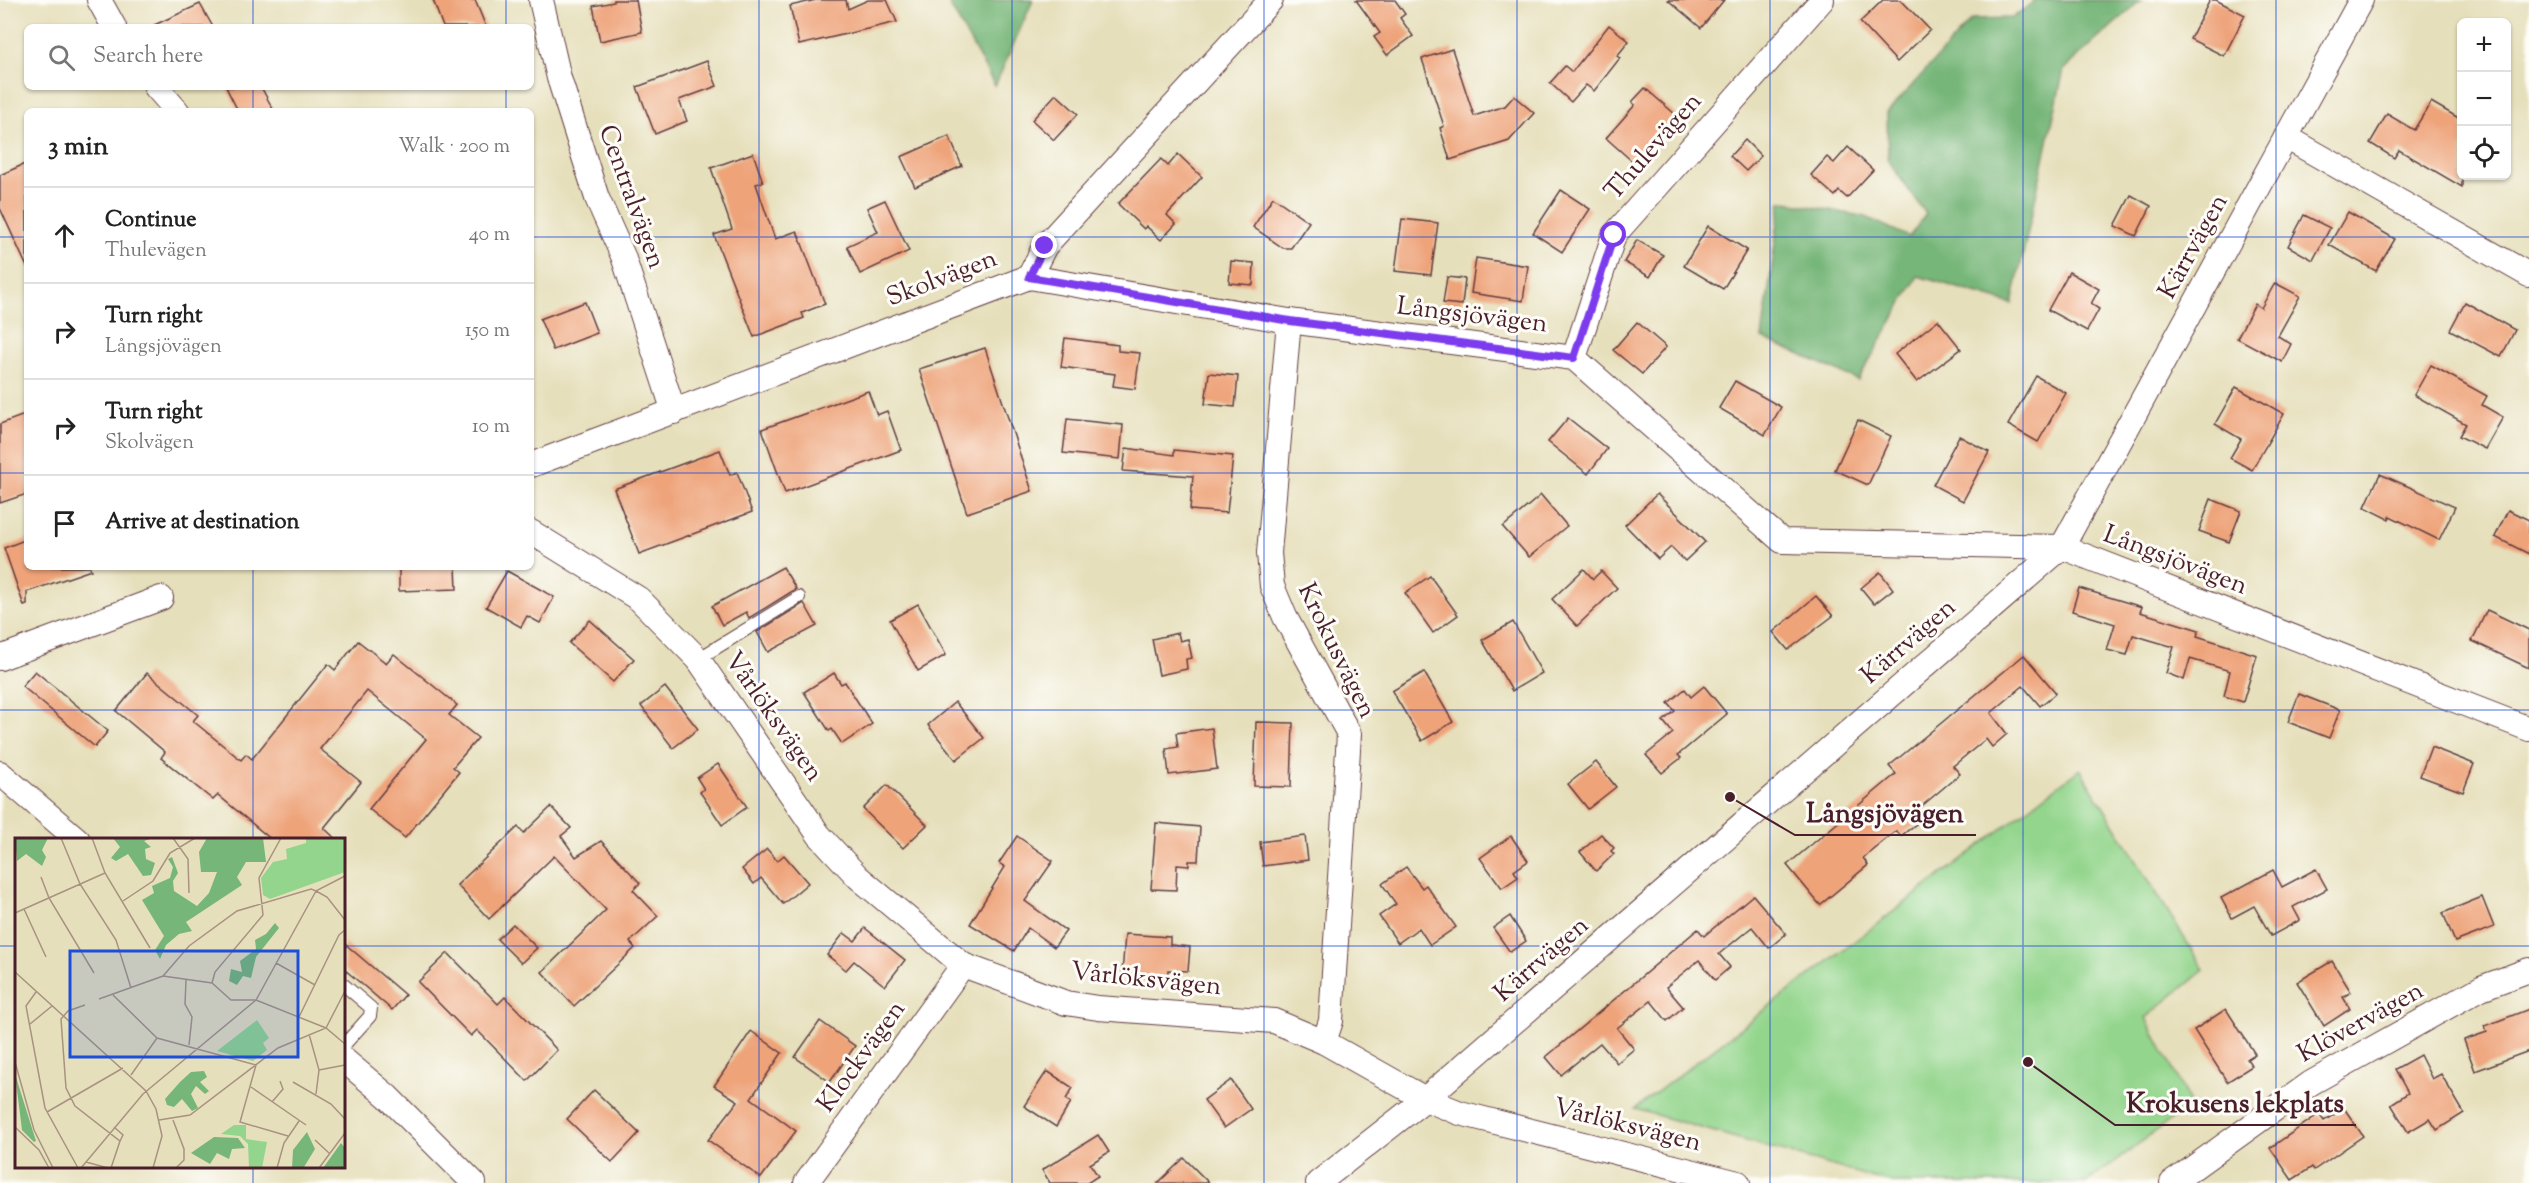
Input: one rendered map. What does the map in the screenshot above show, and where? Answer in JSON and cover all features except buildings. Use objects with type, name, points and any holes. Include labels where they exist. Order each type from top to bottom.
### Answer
[{"type":"street","points":[[99,0],[112,24]]},
{"type":"street","name":"Centralvägen","points":[[541,0],[559,78],[597,198],[623,256],[674,412]]},
{"type":"street","name":"Skolvägen","points":[[534,464],[1029,277],[1045,246],[1271,0]]},
{"type":"street","name":"Thulevägen","points":[[1574,358],[1614,235],[1822,0]]},
{"type":"street","name":"Kärrvägen","points":[[1318,1183],[1425,1099],[2062,547],[2361,0]]},
{"type":"street","points":[[159,90],[174,108]]},
{"type":"street","points":[[2286,137],[2529,275]]},
{"type":"street","name":"Långsjövägen","points":[[1029,277],[1290,321],[1574,358],[1782,541],[2062,547],[2529,729]]},
{"type":"street","name":"Krokusvägen","points":[[1290,321],[1269,553],[1272,586],[1285,617],[1349,734],[1331,1021],[1324,1042]]},
{"type":"street","name":"Vårlöksvägen","points":[[534,534],[639,599],[698,659],[819,835],[858,877],[963,965],[1066,1003],[1098,1008],[1274,1022],[1324,1042],[1425,1099],[1460,1113],[1738,1183]]},
{"type":"street","points":[[0,658],[161,598]]},
{"type":"street","points":[[0,773],[76,838]]},
{"type":"street","name":"Klockvägen","points":[[806,1183],[963,965]]},
{"type":"street","name":"Klövervägen","points":[[2172,1183],[2311,1083],[2481,988],[2529,970]]},
{"type":"street","points":[[345,1061],[387,1096],[474,1183]]},
{"type":"lane","points":[[698,659],[799,597]]},
{"type":"lane","points":[[345,986],[371,1008],[370,1016],[345,1044]]},
{"type":"green space","points":[[947,0],[1033,0],[995,86]]},
{"type":"green space","points":[[2036,0],[2141,0],[2064,69],[2012,304],[1918,276],[1858,380],[1762,338],[1781,201],[1866,217],[1909,237],[1926,214],[1888,161],[1887,113],[1972,19],[2012,18]]},
{"type":"green space","points":[[2080,769],[2204,970],[2146,1018],[2191,1105],[2086,1183],[1892,1183],[1635,1109]]},
{"type":"place","name":"Långsjövägen","points":[[1730,797]]},
{"type":"place","name":"Krokusens lekplats","points":[[2028,1062]]},
{"type":"route","points":[[1045,246],[1029,277],[1290,321],[1574,358],[1614,235]]}]
